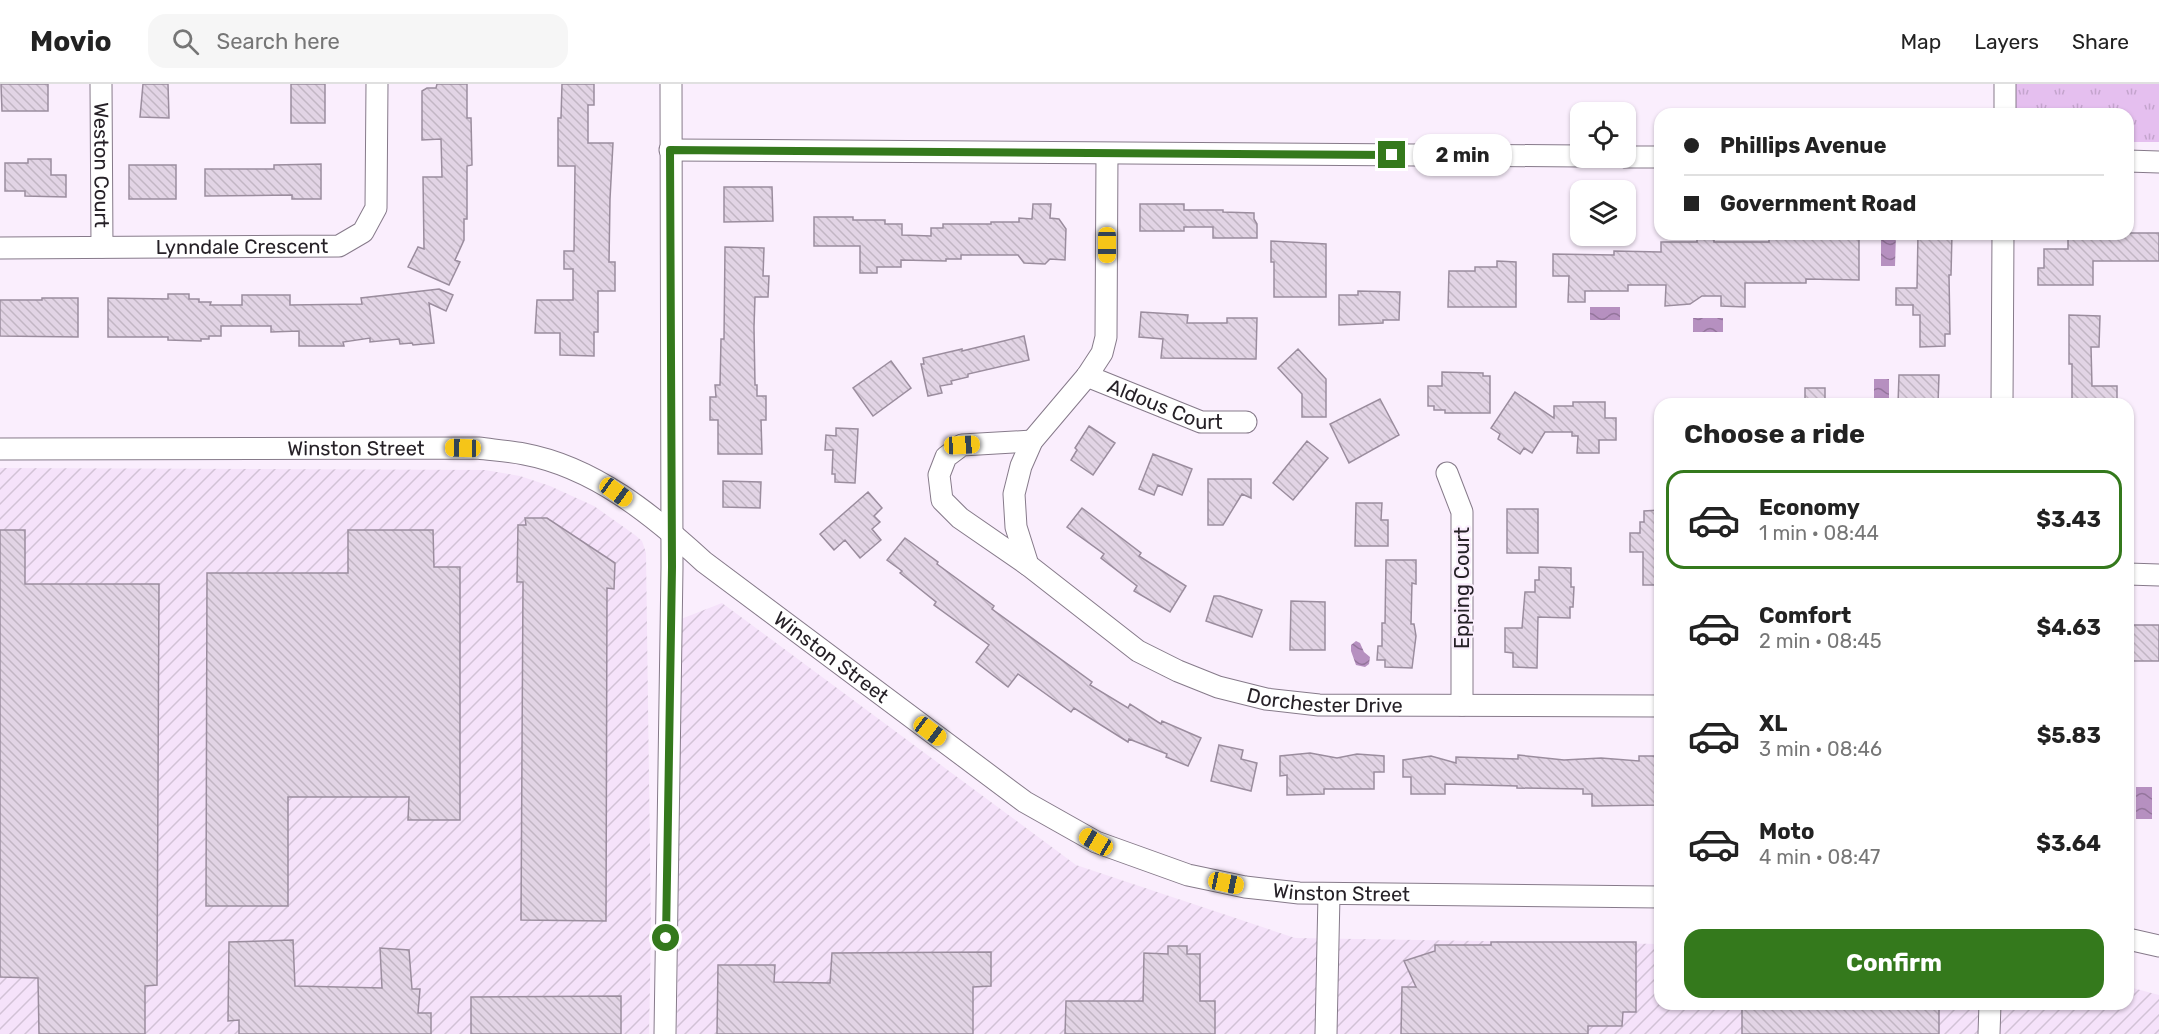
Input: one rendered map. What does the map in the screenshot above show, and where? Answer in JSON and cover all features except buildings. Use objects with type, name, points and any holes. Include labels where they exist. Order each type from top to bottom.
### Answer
[{"type":"street","name":"Weston Court","points":[[101,84],[102,247]]},
{"type":"street","name":"Lynndale Crescent","points":[[0,248],[339,246],[363,232],[376,208],[377,84]]},
{"type":"street","points":[[665,1034],[672,532],[671,84]]},
{"type":"street","points":[[2005,84],[2005,108]]},
{"type":"street","points":[[670,150],[1570,156]]},
{"type":"street","points":[[1028,565],[1016,527],[1014,494],[1021,466],[1032,441],[1087,376],[1102,353],[1106,337],[1107,154]]},
{"type":"street","points":[[1636,157],[1654,157]]},
{"type":"street","points":[[2134,161],[2159,162]]},
{"type":"street","points":[[2002,398],[2003,240]]},
{"type":"street","name":"Aldous Court","points":[[1087,376],[1201,422],[1246,422]]},
{"type":"street","name":"Dorchester Drive","points":[[1032,441],[962,445],[946,457],[939,475],[942,500],[960,518],[1028,565],[1138,651],[1178,671],[1218,687],[1266,699],[1319,705],[1654,706]]},
{"type":"street","name":"Winston Street","points":[[0,449],[458,448],[525,454],[566,467],[616,492],[672,532],[704,562],[1025,801],[1096,842],[1188,874],[1245,887],[1329,895],[1654,897]]},
{"type":"street","name":"Epping Court","points":[[1447,473],[1462,512],[1462,705]]},
{"type":"street","points":[[2134,574],[2159,575]]},
{"type":"street","points":[[1326,1034],[1329,895]]},
{"type":"street","points":[[2134,940],[2159,946]]},
{"type":"street","points":[[1989,1034],[1990,1010]]},
{"type":"shaded area","points":[[0,468],[485,470],[520,476],[550,486],[594,506],[642,541],[646,553],[651,929],[649,1034],[0,1034]]},
{"type":"shaded area","points":[[722,603],[1076,865],[1295,938],[1654,944],[1654,1010],[2134,1010],[2134,988],[2159,995],[2159,1034],[677,1034],[681,619]]},
{"type":"green space","points":[[2015,84],[2159,84],[2159,142],[2134,142],[2134,108],[2014,108]]},
{"type":"water","points":[[1881,240],[1896,240],[1895,266],[1881,266]]},
{"type":"water","points":[[1590,307],[1620,307],[1620,320],[1590,320]]},
{"type":"water","points":[[1693,318],[1723,318],[1723,332],[1693,332]]},
{"type":"water","points":[[1874,379],[1889,379],[1889,398],[1874,398]]},
{"type":"water","points":[[1356,641],[1370,657],[1369,664],[1365,667],[1356,665],[1351,651],[1351,645]]},
{"type":"water","points":[[2136,787],[2152,787],[2152,819],[2136,819]]},
{"type":"route","points":[[666,938],[672,567],[670,150],[1392,155]]}]
